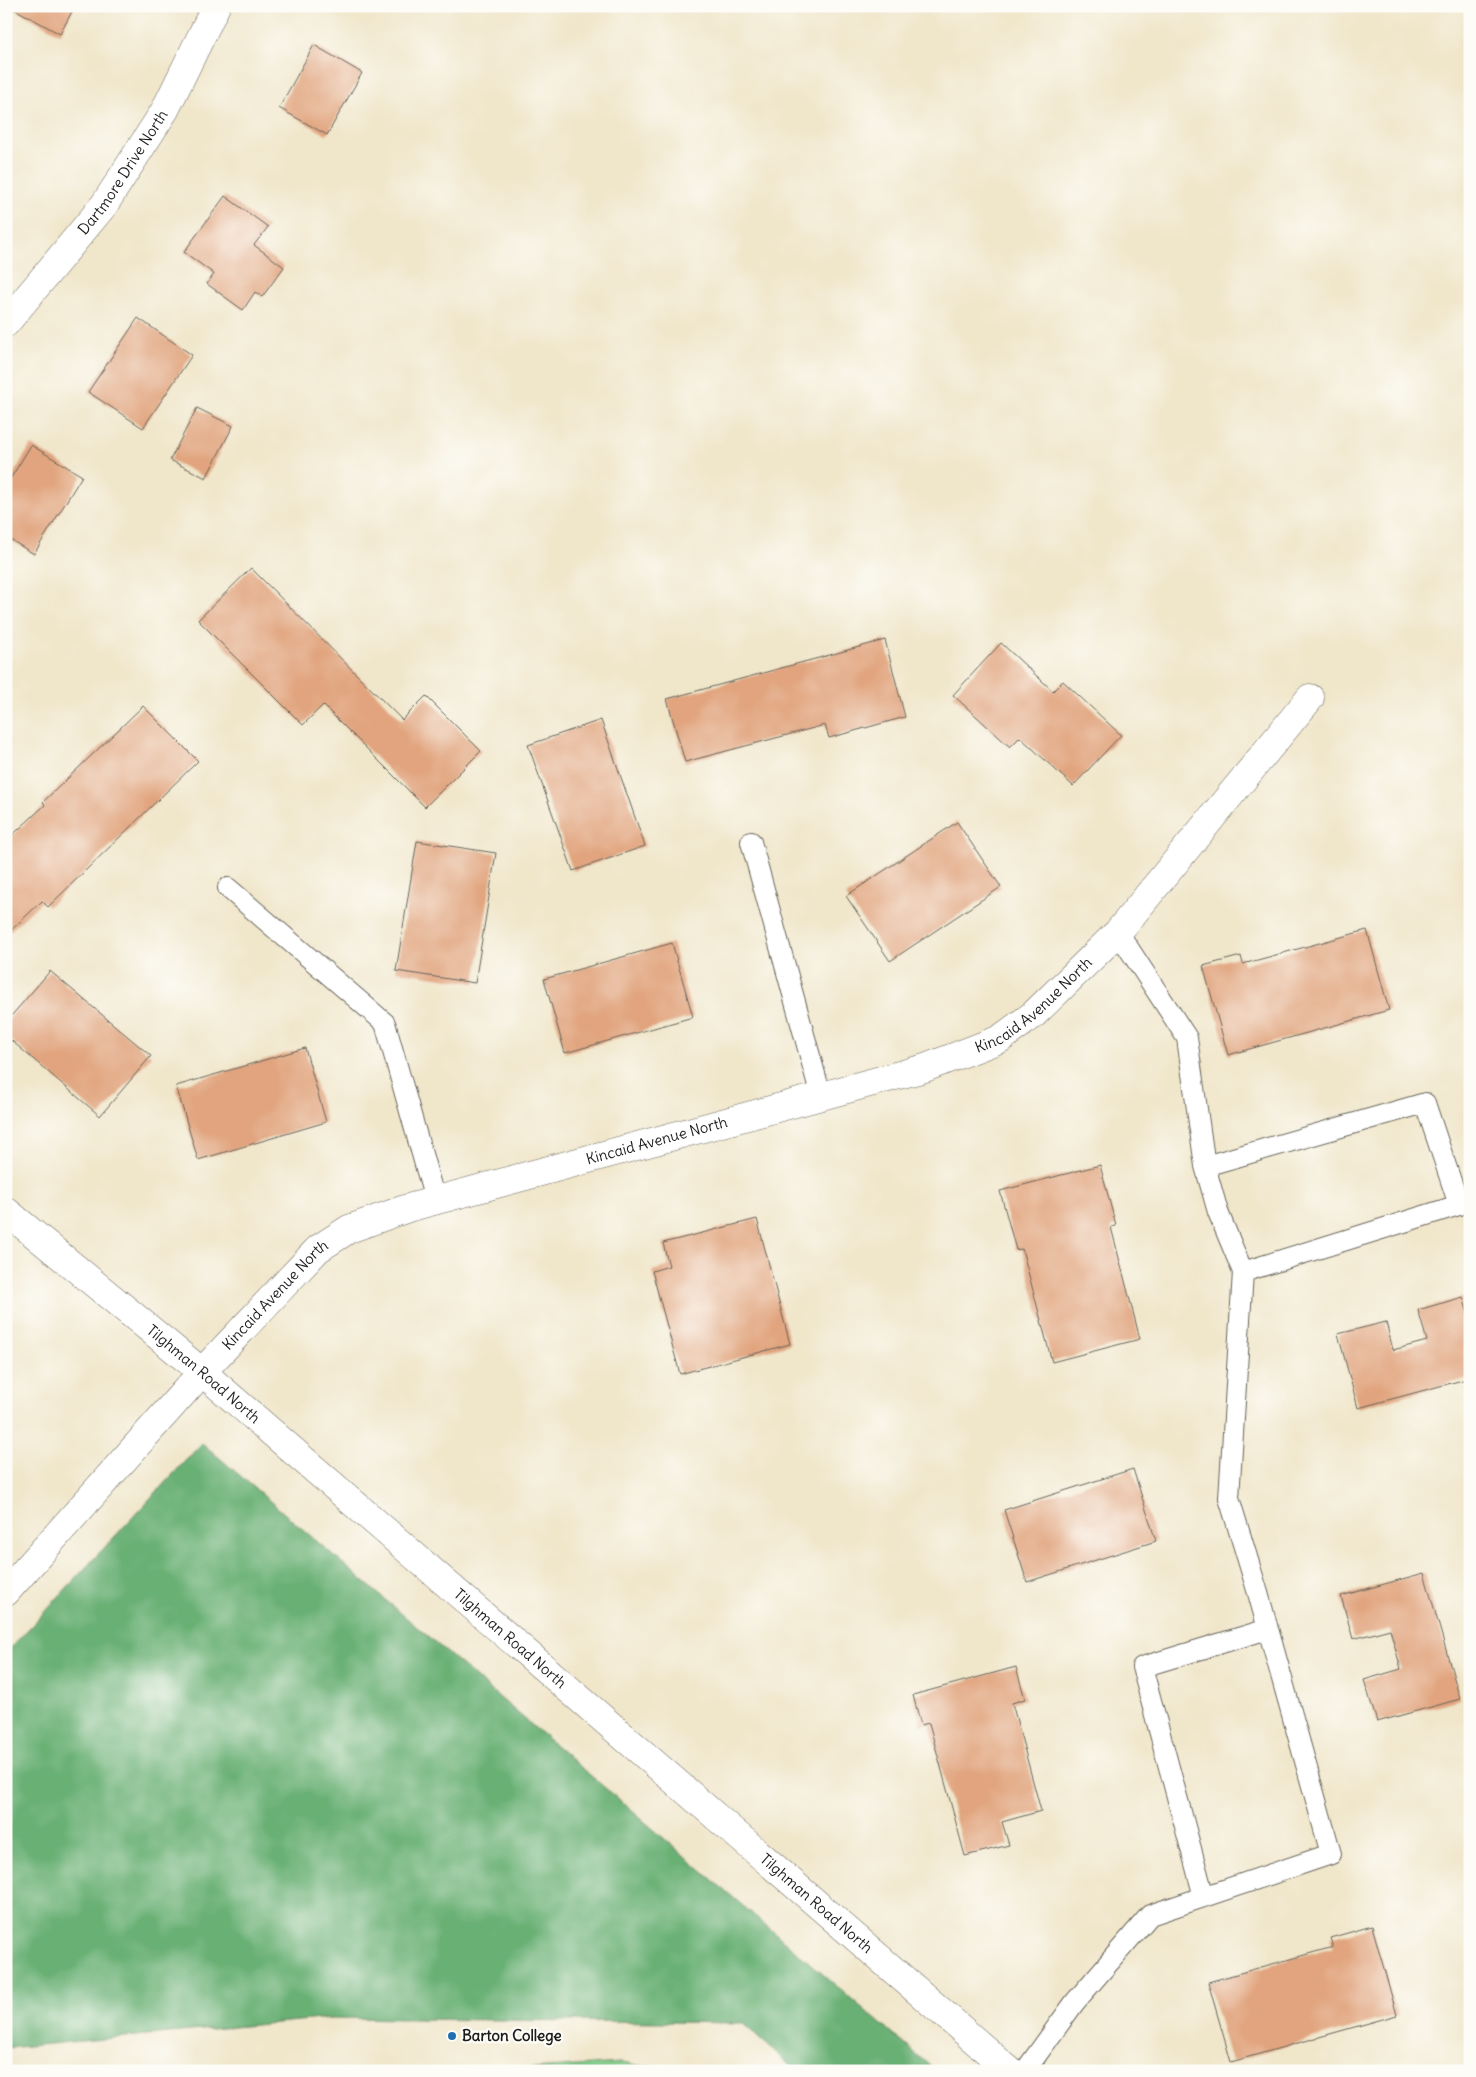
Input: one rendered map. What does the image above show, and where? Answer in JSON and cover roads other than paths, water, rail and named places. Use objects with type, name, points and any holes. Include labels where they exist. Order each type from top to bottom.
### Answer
[{"type":"street","name":"Dartmore Drive North","points":[[6,323],[104,205],[165,110],[216,6]]},
{"type":"street","name":"Kincaid Avenue North","points":[[6,1592],[202,1372],[318,1248],[349,1229],[435,1200],[925,1068],[1000,1040],[1034,1014],[1118,932],[1310,698]]},
{"type":"street","name":"Tilghman Road North","points":[[6,1211],[202,1372],[1010,2071]]},
{"type":"lane","points":[[751,842],[821,1096]]},
{"type":"lane","points":[[228,888],[385,1023],[435,1200]]},
{"type":"lane","points":[[1026,2071],[1075,2002],[1150,1915],[1331,1854],[1229,1498],[1243,1272],[1218,1212],[1205,1166],[1187,1038],[1118,932]]},
{"type":"lane","points":[[1205,1166],[1425,1103],[1459,1205],[1243,1272]]},
{"type":"lane","points":[[1204,1897],[1142,1667],[1268,1629]]},
{"type":"place","name":"Barton College","points":[[452,2036]]}]
